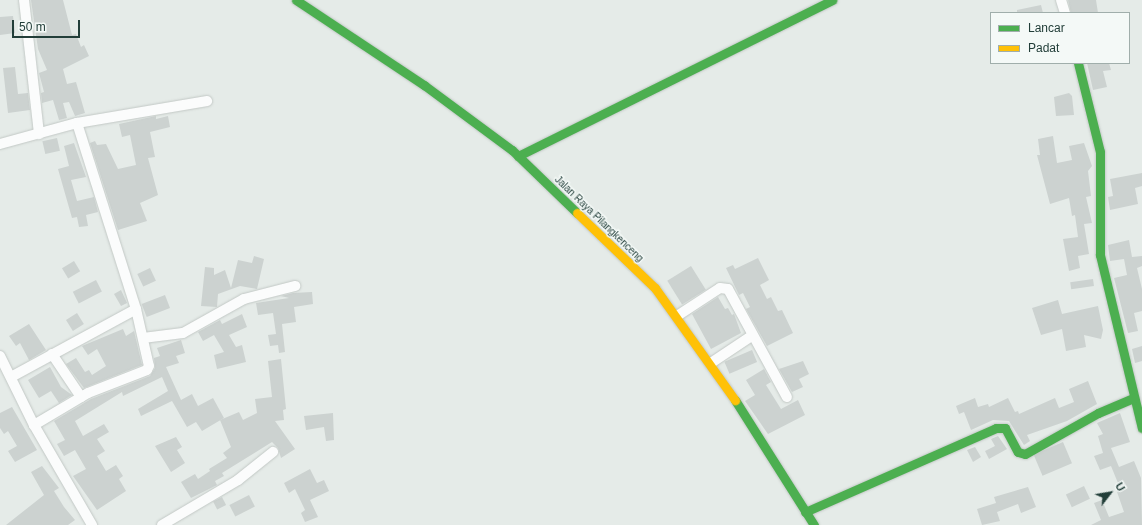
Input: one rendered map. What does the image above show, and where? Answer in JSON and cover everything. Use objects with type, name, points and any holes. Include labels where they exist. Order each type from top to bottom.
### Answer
[{"type":"street","points":[[24,0],[39,134]]},
{"type":"street","name":"Jalan Raya Pilangkenceng","points":[[296,0],[424,85],[518,156],[655,288],[711,364],[814,525]]},
{"type":"street","points":[[518,156],[832,0]]},
{"type":"street","points":[[1061,0],[1065,12]]},
{"type":"street","points":[[1078,64],[1101,167],[1098,224],[1100,255],[1142,428]]},
{"type":"street","points":[[0,144],[77,123],[207,101]]},
{"type":"street","points":[[34,425],[81,397],[147,370],[143,338],[136,309],[77,123]]},
{"type":"street","points":[[143,338],[183,333],[244,299],[295,286]]},
{"type":"street","points":[[677,316],[720,288],[726,288],[787,397]]},
{"type":"street","points":[[11,377],[136,309]]},
{"type":"street","points":[[711,364],[753,335]]},
{"type":"street","points":[[52,354],[81,397]]},
{"type":"street","points":[[0,356],[34,425],[92,525]]},
{"type":"street","points":[[805,512],[996,428],[1005,428],[1018,452],[1025,454],[1105,409],[1134,398]]},
{"type":"street","points":[[162,525],[238,480],[273,452]]},
{"type":"building","points":[[31,0],[63,0],[72,35],[76,34],[81,47],[84,45],[89,56],[63,69],[67,84],[76,82],[85,113],[75,116],[69,102],[63,103],[67,118],[59,120],[53,100],[42,103],[41,93],[44,92],[39,73],[47,70],[38,49]]},
{"type":"building","points":[[1068,0],[1096,0],[1098,12],[1071,12]]},
{"type":"building","points":[[1041,5],[1043,12],[1017,12],[1017,10]]},
{"type":"building","points":[[13,16],[15,33],[0,35],[0,17]]},
{"type":"building","points":[[1087,64],[1109,64],[1111,70],[1103,71],[1107,87],[1093,90]]},
{"type":"building","points":[[15,67],[18,94],[28,93],[30,110],[8,113],[3,68]]},
{"type":"building","points":[[1069,93],[1072,96],[1074,115],[1056,116],[1054,97]]},
{"type":"building","points":[[156,116],[156,119],[168,116],[170,127],[150,132],[155,157],[148,158],[158,195],[140,203],[147,221],[118,230],[90,143],[95,141],[97,145],[106,144],[118,169],[136,165],[130,135],[122,137],[119,124]]},
{"type":"building","points":[[1053,136],[1057,163],[1072,160],[1069,146],[1084,143],[1092,166],[1088,171],[1091,196],[1086,197],[1092,223],[1084,224],[1089,254],[1078,256],[1080,268],[1069,271],[1063,239],[1078,237],[1075,215],[1072,216],[1069,198],[1050,204],[1037,155],[1040,155],[1038,139]]},
{"type":"building","points":[[57,138],[60,151],[45,154],[42,141]]},
{"type":"building","points":[[74,143],[86,177],[71,180],[77,201],[94,197],[98,212],[86,215],[88,226],[79,227],[77,217],[72,218],[58,169],[69,166],[64,146]]},
{"type":"building","points":[[1142,173],[1142,186],[1135,188],[1138,204],[1110,210],[1108,197],[1113,196],[1110,179]]},
{"type":"building","points":[[1129,240],[1132,257],[1142,256],[1142,266],[1137,268],[1142,289],[1142,311],[1134,313],[1138,331],[1128,333],[1114,278],[1127,275],[1124,259],[1110,261],[1108,245]]},
{"type":"building","points":[[254,256],[264,259],[257,289],[240,286],[218,294],[217,307],[201,306],[205,267],[214,268],[214,275],[225,270],[231,288],[238,260],[252,263]]},
{"type":"building","points":[[758,258],[769,280],[760,285],[767,299],[771,297],[778,311],[782,310],[793,333],[767,346],[746,309],[750,307],[743,293],[739,295],[726,268],[733,265],[735,269]]},
{"type":"building","points":[[74,261],[80,271],[68,278],[62,268]]},
{"type":"building","points":[[691,266],[706,290],[682,305],[667,281]]},
{"type":"building","points":[[150,268],[156,281],[143,287],[137,274]]},
{"type":"building","points":[[1093,279],[1094,286],[1071,289],[1070,282]]},
{"type":"building","points":[[96,280],[102,292],[79,303],[73,292]]},
{"type":"building","points":[[121,290],[127,303],[121,306],[114,294]]},
{"type":"building","points":[[312,292],[313,304],[294,307],[296,322],[282,324],[285,352],[279,353],[278,345],[270,346],[268,335],[276,334],[273,313],[258,315],[256,303],[289,298],[281,296],[293,293]]},
{"type":"building","points":[[165,295],[170,308],[147,317],[142,304]]},
{"type":"building","points":[[718,297],[725,309],[728,308],[732,315],[734,314],[741,333],[711,349],[692,314]]},
{"type":"building","points":[[1058,300],[1062,314],[1098,306],[1103,330],[1101,339],[1084,335],[1086,347],[1066,351],[1062,329],[1041,335],[1032,308]]},
{"type":"building","points":[[77,313],[84,324],[73,331],[66,320]]},
{"type":"building","points":[[242,314],[247,327],[229,335],[236,347],[242,345],[246,362],[217,369],[214,355],[224,352],[214,335],[203,341],[198,332],[220,320],[222,324]]},
{"type":"building","points":[[29,324],[46,350],[29,360],[20,343],[16,346],[9,336]]},
{"type":"building","points":[[123,329],[126,336],[134,331],[142,365],[84,388],[66,364],[76,358],[85,372],[89,370],[92,375],[106,366],[97,349],[88,355],[82,346]]},
{"type":"building","points":[[181,340],[185,353],[176,356],[179,363],[166,367],[181,400],[192,394],[198,406],[213,398],[224,418],[202,431],[196,422],[187,427],[172,401],[141,416],[138,409],[168,391],[162,377],[123,396],[122,392],[75,421],[83,436],[104,424],[109,432],[97,439],[105,451],[97,456],[106,471],[116,465],[123,476],[119,479],[126,491],[97,510],[73,476],[86,469],[75,450],[64,456],[57,444],[65,440],[54,421],[91,399],[150,376],[155,368],[154,358],[160,356],[157,348]]},
{"type":"building","points":[[1142,346],[1142,361],[1135,363],[1132,349]]},
{"type":"building","points":[[752,350],[757,362],[729,374],[724,362]]},
{"type":"building","points":[[281,359],[286,409],[283,410],[284,420],[275,421],[295,449],[281,458],[278,448],[272,442],[222,473],[224,476],[215,481],[217,485],[191,498],[181,482],[195,474],[198,479],[210,471],[209,469],[227,458],[223,453],[231,447],[220,420],[239,412],[243,420],[257,413],[255,399],[272,397],[268,361]]},
{"type":"building","points":[[803,361],[809,374],[799,379],[803,387],[792,392],[779,369]]},
{"type":"building","points":[[50,367],[61,387],[72,395],[59,403],[51,391],[39,398],[28,380]]},
{"type":"building","points":[[764,369],[771,382],[766,385],[781,409],[798,400],[805,415],[768,434],[745,401],[755,395],[746,380]]},
{"type":"building","points":[[1088,381],[1097,404],[1067,421],[1027,435],[1030,441],[1024,445],[1009,421],[993,420],[971,430],[964,412],[959,414],[956,406],[975,398],[978,407],[988,404],[989,407],[1008,398],[1015,412],[1018,411],[1019,414],[1055,398],[1059,408],[1074,402],[1069,389]]},
{"type":"building","points":[[12,407],[37,450],[15,462],[8,451],[17,446],[8,431],[4,434],[0,428],[0,413]]},
{"type":"building","points":[[333,413],[334,440],[326,441],[324,427],[306,430],[304,416]]},
{"type":"building","points":[[1120,413],[1130,442],[1111,448],[1119,467],[1134,461],[1141,478],[1142,525],[1091,525],[1101,520],[1094,503],[1102,500],[1109,517],[1124,512],[1116,489],[1120,488],[1111,466],[1100,470],[1094,456],[1103,453],[1098,436],[1103,434],[1097,423]]},
{"type":"building","points":[[998,436],[1007,449],[989,459],[985,451],[995,446],[991,439]]},
{"type":"building","points":[[176,437],[182,447],[177,450],[185,463],[171,472],[155,446]]},
{"type":"building","points":[[1063,442],[1072,463],[1043,476],[1034,455]]},
{"type":"building","points":[[975,447],[981,457],[973,462],[967,450]]},
{"type":"building","points":[[42,466],[59,488],[54,491],[64,507],[75,520],[68,525],[6,525],[44,495],[31,472]]},
{"type":"building","points":[[310,469],[317,483],[324,480],[329,491],[310,500],[318,517],[305,522],[301,513],[305,510],[295,489],[289,493],[284,483]]},
{"type":"building","points":[[1084,486],[1090,499],[1072,507],[1066,494]]},
{"type":"building","points":[[1028,487],[1036,507],[1021,513],[1018,504],[997,512],[1000,521],[982,525],[977,509],[996,503],[994,497]]},
{"type":"building","points":[[249,495],[255,507],[235,517],[229,505]]},
{"type":"building","points":[[222,497],[226,505],[217,510],[213,502]]},
{"type":"traffic: fast","points":[[296,0],[424,85],[512,150],[577,213]]},
{"type":"traffic: fast","points":[[518,156],[832,0]]},
{"type":"traffic: fast","points":[[1078,64],[1100,152],[1100,255],[1142,428]]},
{"type":"traffic: fast","points":[[805,512],[996,428],[1005,428],[1018,452],[1025,454],[1098,413],[1134,398]]},
{"type":"traffic: fast","points":[[735,400],[814,525]]},
{"type":"traffic: slow","points":[[577,213],[655,288],[735,400]]}]
